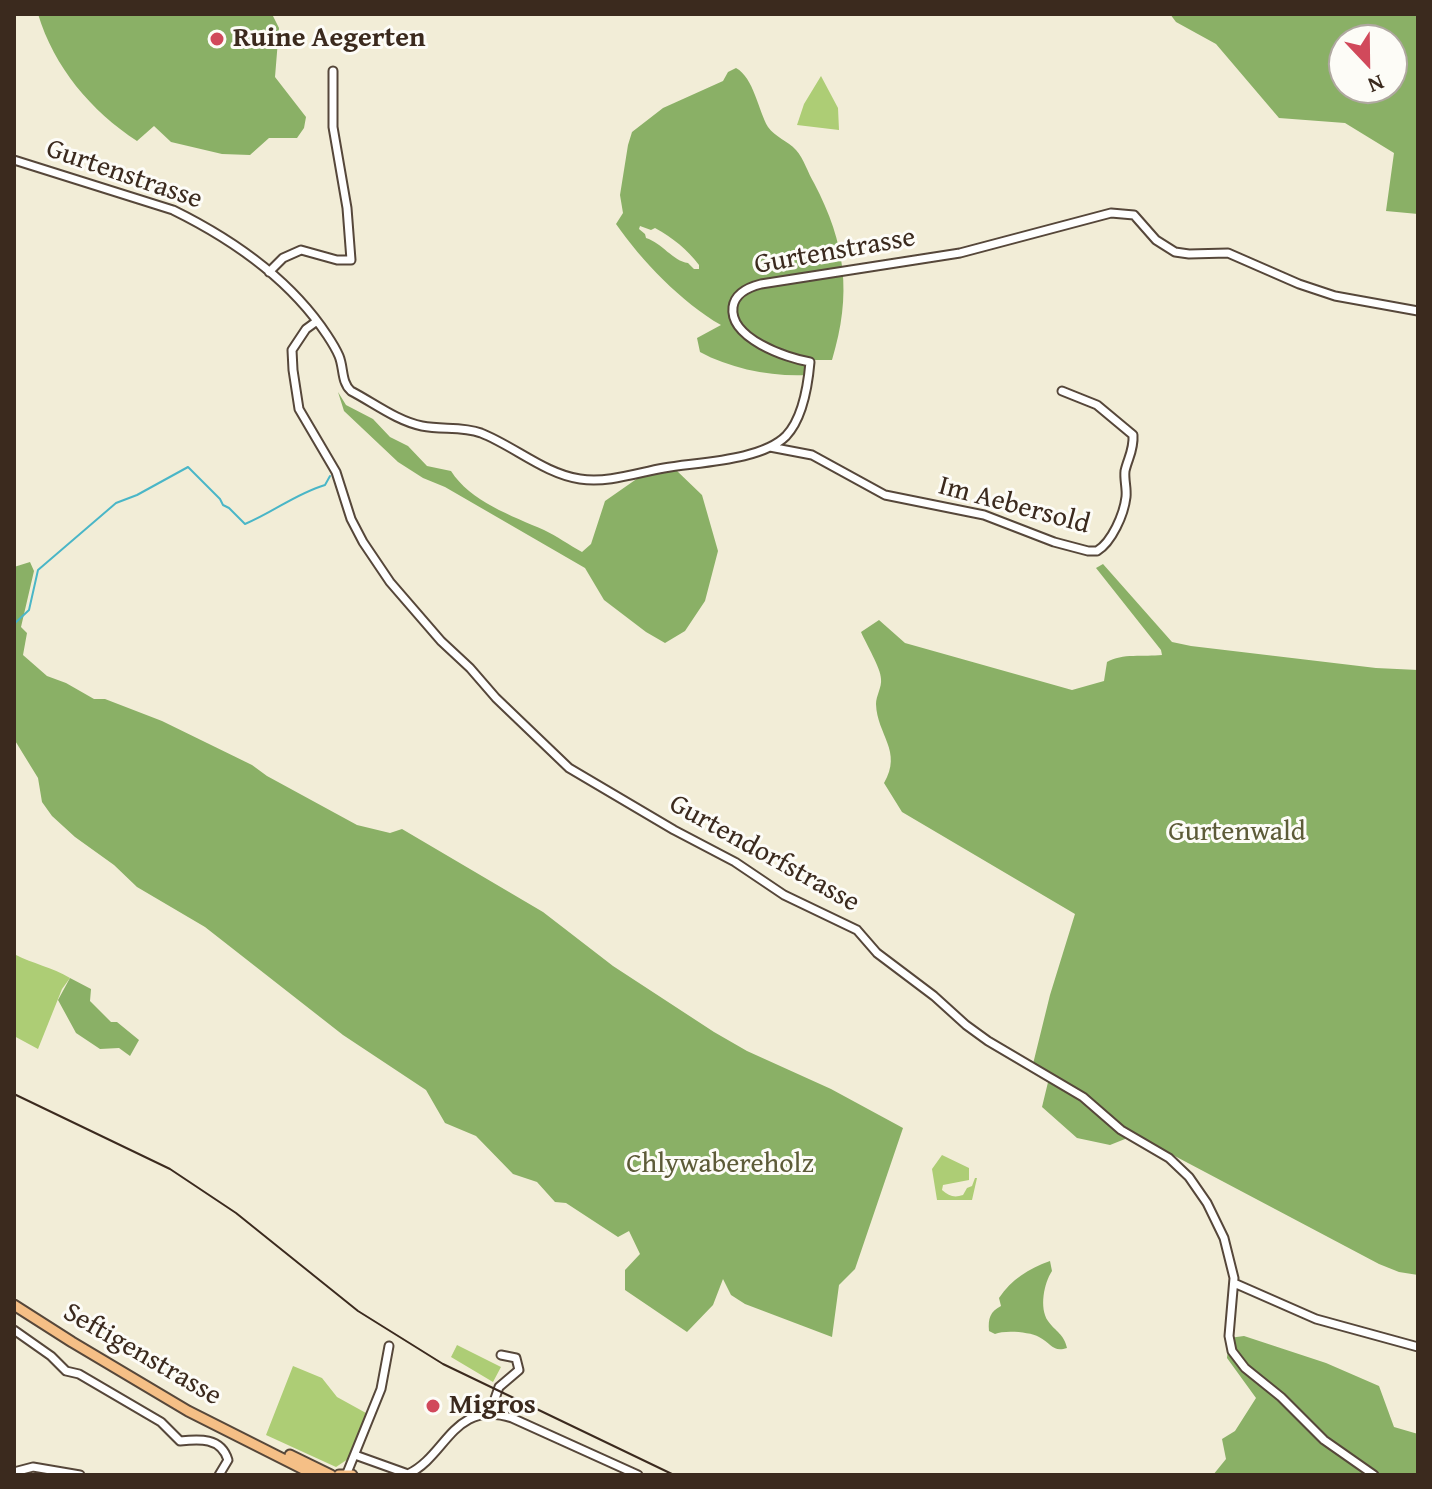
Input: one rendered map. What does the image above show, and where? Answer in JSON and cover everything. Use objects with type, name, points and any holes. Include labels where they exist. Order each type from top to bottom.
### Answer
[{"type":"main road","name":"Seftigenstrasse","points":[[14,1305],[188,1411],[315,1475]]},
{"type":"main road","name":"Seftigenstrasse","points":[[250,1440],[273,1446],[331,1475]]},
{"type":"street","points":[[269,272],[283,258],[301,250],[337,260],[351,260],[347,208],[333,127],[333,71]]},
{"type":"street","name":"Gurtenstrasse","points":[[14,160],[173,210],[197,222],[298,295],[339,357],[344,382],[351,391],[418,426],[479,432],[570,477],[602,480],[664,468],[716,463],[768,446],[787,435],[806,388],[810,362],[760,344],[740,328],[733,314],[734,302],[746,289],[761,284],[960,253],[1119,212],[1137,217],[1156,240],[1175,252],[1228,253],[1335,296],[1418,311]]},
{"type":"street","name":"Gurtendorfstrasse","points":[[317,321],[306,329],[292,350],[299,409],[336,472],[356,529],[397,591],[441,641],[569,768],[735,862],[784,895],[857,930],[877,953],[934,996],[966,1025],[1083,1097],[1121,1130],[1169,1158],[1189,1177],[1207,1203],[1224,1238],[1233,1266],[1229,1336],[1232,1351],[1245,1368],[1281,1397],[1324,1440],[1374,1475]]},
{"type":"street","name":"Im Aebersold","points":[[768,446],[812,455],[885,495],[984,515],[1054,542],[1093,552],[1107,542],[1124,509],[1124,474],[1134,448],[1133,435],[1097,405],[1062,391]]},
{"type":"street","points":[[1234,1283],[1316,1319],[1418,1347]]},
{"type":"street","points":[[14,1330],[51,1356],[66,1371],[79,1374],[161,1422],[180,1441],[205,1438],[222,1448],[228,1460],[219,1475]]},
{"type":"street","points":[[348,1475],[358,1457],[381,1389],[389,1346]]},
{"type":"street","points":[[490,1413],[499,1387],[519,1370],[514,1357],[501,1355]]},
{"type":"street","points":[[358,1457],[410,1473],[459,1427],[476,1416],[490,1413],[512,1418],[638,1475]]},
{"type":"street","points":[[14,1472],[33,1467],[80,1475]]},
{"type":"green space","points":[[38,14],[272,14],[279,28],[275,77],[306,117],[304,128],[297,138],[269,138],[250,155],[222,154],[171,142],[154,126],[137,141],[104,116],[76,86],[54,52]]},
{"type":"green space","points":[[1170,14],[1418,14],[1418,214],[1386,211],[1394,153],[1345,123],[1279,118],[1216,44],[1176,22]]},
{"type":"green space","points":[[736,68],[742,73],[768,127],[793,147],[801,158],[825,205],[839,248],[844,291],[838,336],[832,360],[810,360],[808,375],[752,371],[700,352],[697,338],[721,325],[663,280],[616,224],[623,213],[620,195],[632,132],[663,108],[723,81],[728,72]],"holes":[[[640,226],[651,230],[655,228],[679,244],[699,265],[699,269],[677,259],[646,238],[639,229]]]},
{"type":"green space","points":[[821,76],[838,108],[839,130],[797,125],[804,104]]},
{"type":"green space","points":[[338,392],[346,405],[373,419],[390,437],[408,446],[427,466],[451,471],[480,499],[549,532],[582,552],[591,544],[605,501],[638,478],[676,470],[702,495],[718,551],[705,601],[685,631],[665,643],[604,600],[585,568],[398,462],[344,411]]},
{"type":"green space","name":"Chlywabereholz","points":[[30,562],[34,571],[21,627],[27,633],[23,655],[47,676],[94,699],[105,699],[162,721],[252,765],[357,825],[390,833],[402,829],[543,912],[613,966],[714,1032],[903,1128],[855,1269],[839,1285],[832,1337],[745,1304],[731,1295],[723,1279],[713,1305],[687,1332],[625,1290],[625,1270],[640,1254],[629,1231],[618,1237],[566,1203],[555,1202],[537,1182],[513,1174],[476,1136],[445,1123],[426,1090],[343,1035],[205,927],[137,887],[52,816],[42,802],[38,778],[14,739],[14,567]]},
{"type":"green space","name":"Gurtenwald","points":[[1103,564],[1172,642],[1376,668],[1418,670],[1418,1275],[1379,1264],[1135,1135],[1110,1145],[1077,1138],[1042,1107],[1050,1074],[1033,1064],[1075,914],[902,812],[884,783],[891,762],[877,715],[880,674],[861,632],[879,620],[905,643],[1072,690],[1104,681],[1107,662],[1113,659],[1162,655],[1096,568]]},
{"type":"green space","points":[[14,954],[70,978],[62,989],[38,1049],[14,1036]]},
{"type":"green space","points":[[70,978],[91,989],[90,1001],[111,1022],[117,1022],[139,1040],[130,1056],[119,1048],[100,1049],[76,1033],[58,1000]]},
{"type":"green space","points":[[942,1155],[969,1168],[969,1180],[943,1185],[942,1190],[952,1196],[963,1195],[977,1178],[972,1200],[937,1200],[932,1169]]},
{"type":"green space","points":[[1050,1261],[1052,1271],[1043,1303],[1045,1316],[1062,1336],[1067,1348],[1055,1348],[1030,1334],[995,1334],[989,1331],[990,1316],[1001,1306],[999,1298],[1009,1285],[1021,1275]]},
{"type":"green space","points":[[1244,1336],[1326,1363],[1379,1386],[1394,1427],[1418,1434],[1418,1475],[1213,1475],[1226,1459],[1222,1439],[1235,1431],[1256,1398],[1227,1358],[1229,1338]]},
{"type":"green space","points":[[457,1345],[501,1367],[493,1382],[451,1357]]},
{"type":"green space","points":[[293,1366],[322,1378],[337,1397],[366,1413],[351,1457],[336,1467],[266,1435]]},
{"type":"waterway","points":[[14,624],[29,610],[38,570],[116,503],[188,467],[245,524],[325,485],[330,476]]},
{"type":"railway","points":[[14,1094],[170,1169],[236,1213],[358,1311],[443,1364],[674,1475]]},
{"type":"place","name":"Ruine Aegerten","points":[[217,39]]},
{"type":"place","name":"Migros","points":[[433,1406]]}]
